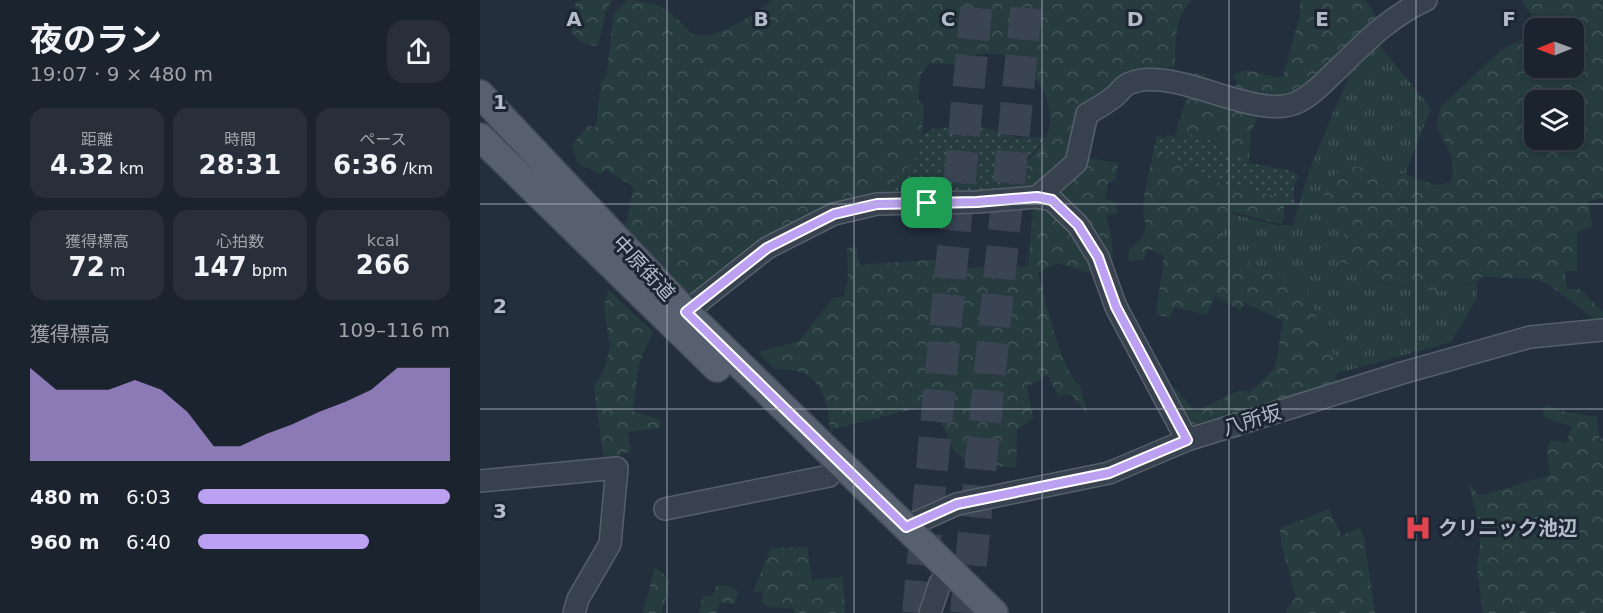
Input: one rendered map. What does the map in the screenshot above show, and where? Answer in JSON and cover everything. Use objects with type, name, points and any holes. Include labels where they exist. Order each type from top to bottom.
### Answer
[{"type":"main road","name":"中原街道","points":[[480,94],[686,312],[906,527],[970,613]]},
{"type":"main road","name":"中原街道","points":[[480,137],[829,476],[945,578],[994,613]]},
{"type":"street","points":[[1037,197],[1076,163],[1087,114],[1114,97],[1127,84],[1159,81],[1198,87],[1277,108],[1298,103],[1318,88],[1379,28],[1402,11],[1426,0]]},
{"type":"street","points":[[686,312],[767,248],[834,214],[877,204],[977,202],[1037,197],[1052,200],[1078,225],[1098,257],[1116,307],[1187,440]]},
{"type":"street","name":"八所坂","points":[[906,527],[957,504],[1109,473],[1187,440],[1402,373],[1530,337],[1603,330]]},
{"type":"street","points":[[480,481],[617,468],[610,544],[578,599],[574,613]]},
{"type":"street","points":[[665,509],[829,476]]},
{"type":"street","points":[[930,613],[945,578]]},
{"type":"green space","points":[[612,0],[606,11],[598,46],[583,42],[571,31],[576,16],[575,2]]},
{"type":"green space","points":[[628,0],[646,2],[663,8],[692,34],[701,36],[723,31],[735,25],[772,0],[1192,0],[1181,14],[1176,40],[1175,67],[1153,69],[1087,113],[1076,156],[1118,163],[1116,180],[1108,183],[1105,198],[1116,203],[1117,214],[1106,214],[1112,240],[1113,270],[1098,276],[1058,263],[1038,273],[1060,351],[1073,378],[1080,385],[1088,415],[1073,396],[1066,394],[1059,397],[1047,375],[1027,387],[1033,418],[1017,430],[1016,467],[970,466],[953,448],[933,404],[830,430],[824,397],[816,383],[800,372],[775,369],[758,352],[799,341],[833,298],[844,296],[848,280],[847,248],[857,247],[859,265],[959,258],[959,268],[1028,266],[1036,174],[1024,172],[1021,167],[1044,142],[1050,118],[1046,96],[1041,87],[1027,73],[1017,70],[1015,60],[1000,54],[976,54],[974,66],[930,63],[920,75],[918,100],[924,105],[922,134],[917,138],[915,160],[897,177],[889,197],[693,296],[637,244],[625,227],[634,187],[605,169],[601,174],[578,163],[572,146],[587,126],[596,127],[601,81],[606,78],[614,13]]},
{"type":"green space","points":[[1300,0],[1365,0],[1380,22],[1290,101],[1235,89],[1238,81],[1232,76],[1238,72],[1250,71],[1283,77],[1300,15]]},
{"type":"green space","points":[[1522,0],[1603,0],[1603,198],[1589,201],[1592,227],[1577,232],[1577,271],[1565,271],[1567,289],[1580,289],[1603,312],[1603,319],[1596,320],[1548,284],[1534,279],[1482,277],[1477,282],[1440,292],[1409,288],[1371,279],[1366,269],[1338,262],[1332,258],[1321,190],[1328,148],[1376,170],[1405,174],[1435,185],[1450,183],[1453,173],[1451,154],[1438,130],[1437,121],[1441,107],[1501,50],[1524,38],[1524,78],[1584,78],[1584,18],[1533,18]]},
{"type":"green space","points":[[1379,45],[1431,108],[1405,174],[1356,167],[1348,162],[1321,190],[1345,236],[1332,252],[1332,258],[1338,262],[1366,269],[1371,279],[1406,288],[1441,291],[1477,282],[1477,298],[1451,342],[1335,374],[1336,358],[1321,335],[1310,294],[1305,286],[1219,250],[1228,213],[1276,225],[1293,225],[1309,171],[1353,66]]},
{"type":"green space","points":[[1179,72],[1206,74],[1208,86],[1260,111],[1251,133],[1249,158],[1220,150],[1213,140],[1191,135],[1188,141],[1176,137],[1178,120],[1181,119],[1186,96]]},
{"type":"green space","points":[[974,124],[1018,138],[1046,137],[1021,167],[1036,173],[1036,190],[889,197],[897,177],[915,160],[917,138],[933,129]]},
{"type":"green space","points":[[1191,134],[1213,141],[1220,150],[1249,158],[1249,163],[1285,169],[1299,176],[1294,185],[1294,203],[1285,205],[1283,198],[1217,182],[1160,153],[1153,153],[1157,136],[1166,138],[1168,135],[1188,141]]},
{"type":"green space","points":[[1153,153],[1160,153],[1217,182],[1283,198],[1285,216],[1281,224],[1232,212],[1219,250],[1305,286],[1310,294],[1321,335],[1336,358],[1337,386],[1257,415],[1257,432],[1200,448],[1186,432],[1168,396],[1175,388],[1195,411],[1241,390],[1250,392],[1275,368],[1283,321],[1245,303],[1240,310],[1215,296],[1206,315],[1174,307],[1170,318],[1156,314],[1164,256],[1149,249],[1144,259],[1129,261],[1128,251],[1142,238],[1146,226],[1143,213],[1144,196]]},
{"type":"green space","points":[[608,290],[653,332],[639,363],[633,411],[660,420],[660,428],[628,432],[631,452],[619,454],[620,462],[604,462],[594,386],[605,368],[610,346],[604,308]]},
{"type":"green space","points":[[1545,405],[1565,412],[1597,417],[1599,437],[1603,439],[1603,613],[1483,613],[1477,568],[1480,545],[1479,525],[1468,482],[1478,494],[1483,495],[1550,475],[1547,447],[1551,440],[1566,443],[1572,427],[1544,417]]},
{"type":"green space","points":[[1329,509],[1342,536],[1360,527],[1364,537],[1375,613],[1287,613],[1286,610],[1296,597],[1282,547],[1280,528]]},
{"type":"green space","points":[[807,547],[812,580],[843,577],[845,613],[794,613],[794,609],[768,607],[762,602],[762,591],[753,592],[771,548]]},
{"type":"green space","points":[[655,567],[670,580],[662,613],[643,613]]},
{"type":"green space","points":[[717,585],[730,586],[738,592],[735,604],[720,602],[717,613],[699,613],[703,595],[712,596]]},
{"type":"tunnel","points":[[918,613],[977,0]]},
{"type":"tunnel","points":[[966,613],[1027,0]]},
{"type":"place","name":"クリニック池辺","points":[[1418,528]]},
{"type":"route","points":[[1037,197],[1052,200],[1078,225],[1098,257],[1116,307],[1187,440],[1109,473],[957,504],[906,527],[686,312],[767,248],[834,214],[877,204],[927,203],[1037,197]]}]
